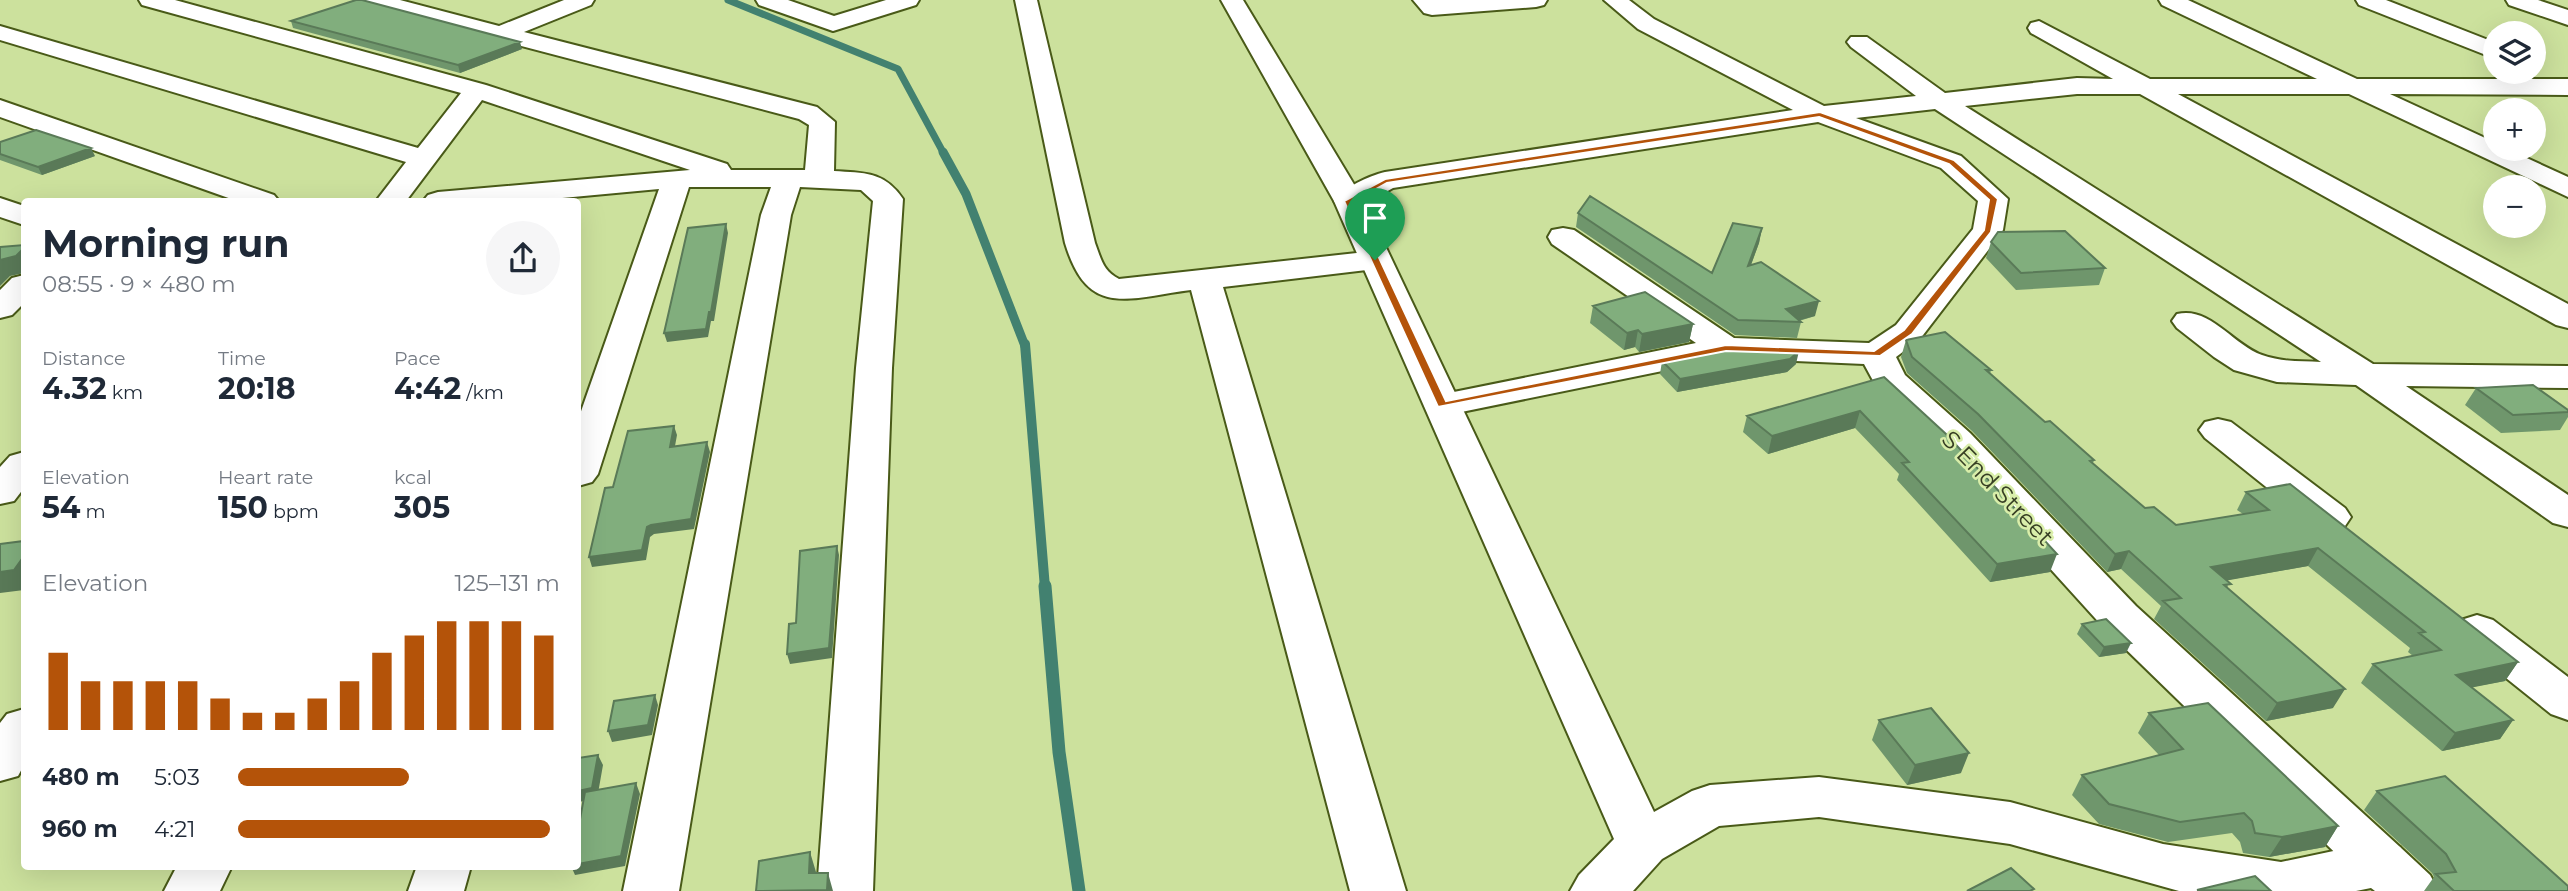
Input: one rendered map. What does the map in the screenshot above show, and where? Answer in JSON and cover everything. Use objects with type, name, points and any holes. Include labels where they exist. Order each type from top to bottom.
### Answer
[{"type":"street","points":[[150,0],[477,90],[744,179]]},
{"type":"street","points":[[374,0],[808,113],[822,121],[804,179],[773,228],[651,891]]},
{"type":"street","points":[[501,33],[583,0]]},
{"type":"street","points":[[767,0],[833,24],[908,0]]},
{"type":"street","points":[[1026,0],[1080,243],[1093,280],[1117,289],[1375,260]]},
{"type":"street","points":[[1232,0],[1349,201],[1643,844]]},
{"type":"street","points":[[1424,0],[1432,8],[1536,0]]},
{"type":"street","points":[[2170,0],[2568,188]]},
{"type":"street","points":[[2367,0],[2483,47]]},
{"type":"street","points":[[2517,0],[2568,18]]},
{"type":"street","points":[[1618,3],[1647,2]]},
{"type":"street","points":[[1442,405],[1726,348],[1877,354],[1908,332],[1988,230],[1993,199],[1951,162],[1820,114],[1646,24],[1618,3]]},
{"type":"street","points":[[2039,29],[2568,318]]},
{"type":"street","points":[[0,33],[425,159]]},
{"type":"street","points":[[1859,42],[1940,101],[2365,375],[2568,514]]},
{"type":"street","points":[[2546,72],[2568,81]]},
{"type":"street","points":[[1349,201],[1385,181],[1820,114],[2077,86],[2568,88]]},
{"type":"street","points":[[393,198],[477,90]]},
{"type":"street","points":[[0,108],[255,198]]},
{"type":"street","points":[[510,198],[677,179],[804,179],[869,182],[888,199],[874,368],[845,891]]},
{"type":"street","points":[[581,465],[677,179]]},
{"type":"street","points":[[0,207],[21,215]]},
{"type":"street","points":[[1563,237],[1726,348]]},
{"type":"street","points":[[1205,281],[1378,891]]},
{"type":"street","points":[[0,308],[21,288]]},
{"type":"street","points":[[2189,321],[2226,350],[2247,362],[2277,371],[2365,375],[2568,377]]},
{"type":"street","name":"S End Street","points":[[1877,354],[1890,380],[1956,442],[2120,617],[2396,877]]},
{"type":"street","points":[[2218,430],[2360,541]]},
{"type":"street","points":[[0,492],[21,468]]},
{"type":"street","points":[[2448,609],[2568,702]]},
{"type":"street","points":[[0,762],[21,731]]},
{"type":"street","points":[[1598,891],[1643,844],[1710,806],[1819,797],[2010,823],[2163,866],[2281,885],[2396,877]]},
{"type":"street","points":[[192,891],[203,870]]},
{"type":"street","points":[[436,891],[443,870]]},
{"type":"building","points":[[356,0],[520,42],[458,65],[291,21]]},
{"type":"building","points":[[36,130],[91,148],[38,167],[0,154],[0,142]]},
{"type":"building","points":[[1590,196],[1712,273],[1733,223],[1762,228],[1748,266],[1761,262],[1819,301],[1786,309],[1801,322],[1738,320],[1578,213]]},
{"type":"building","points":[[726,224],[706,329],[664,333],[688,228]]},
{"type":"building","points":[[2065,231],[2105,268],[2021,273],[1991,242],[1998,232]]},
{"type":"building","points":[[21,245],[21,251],[16,256],[0,260],[0,247]]},
{"type":"building","points":[[1645,292],[1693,324],[1642,334],[1638,330],[1627,333],[1593,306]]},
{"type":"building","points":[[1945,332],[1991,370],[1986,370],[2045,422],[2050,421],[2094,460],[2090,461],[2145,508],[2154,507],[2176,525],[2269,510],[2246,492],[2290,484],[2518,662],[2456,675],[2513,720],[2455,733],[2373,664],[2441,650],[2419,633],[2425,632],[2318,548],[2211,567],[2231,584],[2224,585],[2345,689],[2277,703],[2163,601],[2181,598],[2129,551],[2115,554],[1978,414],[1912,357],[1906,340]]},
{"type":"building","points":[[1729,348],[1799,351],[1790,359],[1680,379],[1662,361]]},
{"type":"building","points":[[1884,377],[1946,434],[2057,554],[1997,564],[1902,463],[1909,462],[1860,411],[1772,436],[1747,416]]},
{"type":"building","points":[[2533,385],[2568,412],[2513,415],[2476,388]]},
{"type":"building","points":[[674,426],[670,447],[707,442],[691,519],[647,527],[642,550],[589,557],[605,488],[613,487],[628,431]]},
{"type":"building","points":[[21,541],[21,560],[14,570],[0,572],[0,544]]},
{"type":"building","points":[[837,546],[829,648],[787,654],[789,624],[796,623],[800,551]]},
{"type":"building","points":[[2106,619],[2131,643],[2104,647],[2082,624]]},
{"type":"building","points":[[655,695],[648,725],[608,731],[614,701]]},
{"type":"building","points":[[2208,703],[2338,826],[2282,837],[2255,833],[2252,821],[2244,813],[2180,822],[2109,804],[2082,775],[2183,749],[2149,713]]},
{"type":"building","points":[[1931,708],[1969,753],[1915,765],[1879,720]]},
{"type":"building","points":[[598,755],[592,788],[581,790],[581,758]]},
{"type":"building","points":[[2445,776],[2568,886],[2568,891],[2454,891],[2436,874],[2456,872],[2446,854],[2377,791]]},
{"type":"building","points":[[636,783],[621,856],[581,863],[581,814],[585,792]]},
{"type":"building","points":[[810,852],[809,873],[828,873],[827,890],[756,891],[759,861]]},
{"type":"building","points":[[2011,868],[2034,889],[1967,891]]},
{"type":"building","points":[[2255,876],[2271,891],[2197,890]]},
{"type":"waterway","points":[[728,0],[898,69],[944,154]]},
{"type":"waterway","points":[[943,152],[966,194],[1025,346]]},
{"type":"waterway","points":[[1025,344],[1045,588]]},
{"type":"waterway","points":[[1045,586],[1059,752],[1079,891]]},
{"type":"route","points":[[1820,114],[1951,162],[1993,199],[1988,230],[1908,332],[1877,354],[1726,348],[1442,405],[1375,260],[1349,201],[1385,181],[1820,114]]}]
